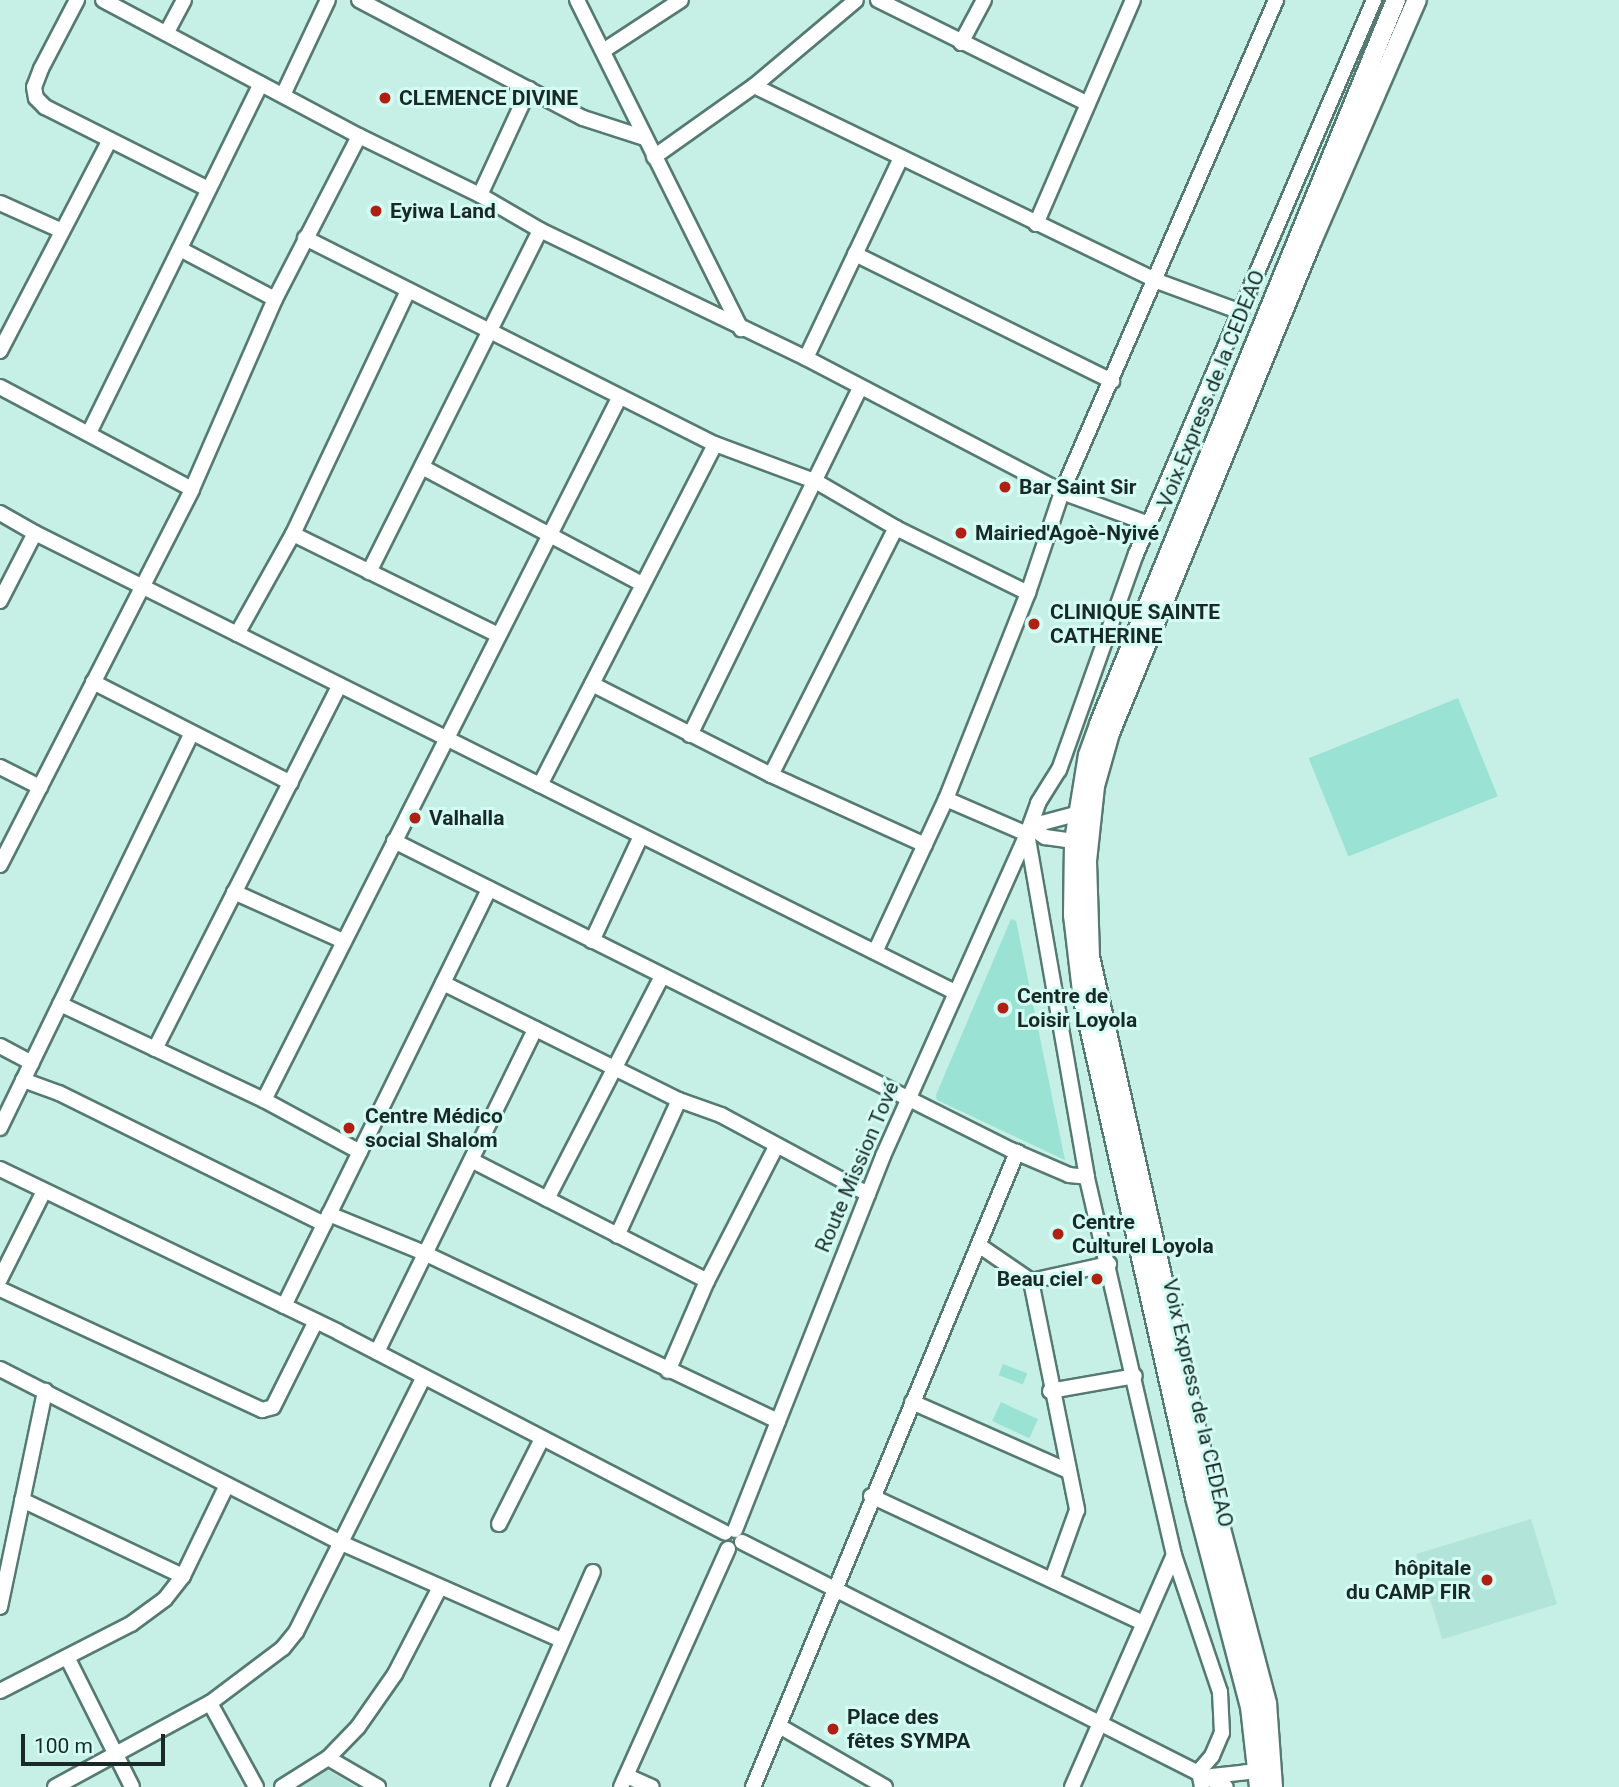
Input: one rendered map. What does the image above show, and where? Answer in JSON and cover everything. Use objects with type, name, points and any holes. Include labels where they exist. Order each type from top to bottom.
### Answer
[{"type":"main road","points":[[1273,1787],[1259,1705],[1090,957],[1085,811],[1110,733],[1217,450],[1417,0]]},
{"type":"main road","name":"Voix Express de la CEDEAO","points":[[1217,450],[1395,4]]},
{"type":"main road","name":"Voix Express de la CEDEAO","points":[[1085,811],[1074,841],[1073,915],[1083,1000],[1195,1497],[1259,1705],[1258,1779]]},
{"type":"street","points":[[77,0],[34,93],[45,107],[206,188]]},
{"type":"street","points":[[103,0],[359,136],[480,195],[540,230],[806,358],[1062,492],[1149,524]]},
{"type":"street","points":[[167,32],[184,0]]},
{"type":"street","points":[[283,95],[327,0]]},
{"type":"street","points":[[359,0],[594,122],[645,138]]},
{"type":"street","points":[[568,0],[584,16]]},
{"type":"street","points":[[577,0],[741,329]]},
{"type":"street","points":[[603,51],[681,0]]},
{"type":"street","points":[[654,157],[754,86],[856,0]]},
{"type":"street","points":[[878,0],[1088,104]]},
{"type":"street","points":[[961,43],[984,0]]},
{"type":"street","points":[[1036,224],[1133,0]]},
{"type":"street","points":[[875,952],[946,799],[1028,593],[1062,492],[1157,281],[1276,0]]},
{"type":"street","points":[[1374,0],[1395,4]]},
{"type":"street","name":"Route Mission Tové","points":[[624,1781],[732,1539],[868,1194],[953,991],[1031,833],[1038,803],[1059,770],[1149,524],[1374,0]]},
{"type":"street","points":[[89,433],[180,249],[206,188],[261,84]]},
{"type":"street","points":[[754,86],[1157,281],[1241,312]]},
{"type":"street","points":[[480,195],[529,89]]},
{"type":"street","points":[[0,865],[192,489],[275,299],[359,136]]},
{"type":"street","points":[[0,351],[110,140]]},
{"type":"street","points":[[806,358],[901,158]]},
{"type":"street","points":[[0,203],[62,231]]},
{"type":"street","points":[[369,572],[540,230]]},
{"type":"street","points":[[305,238],[715,444],[817,482],[896,528],[1028,593]]},
{"type":"street","points":[[180,249],[275,299]]},
{"type":"street","points":[[855,254],[1112,381]]},
{"type":"street","points":[[237,634],[293,534],[408,291]]},
{"type":"street","points":[[690,735],[817,482],[860,388]]},
{"type":"street","points":[[1,391],[89,433],[192,489]]},
{"type":"street","points":[[264,1100],[547,535],[620,398]]},
{"type":"street","points":[[540,785],[715,444]]},
{"type":"street","points":[[422,467],[642,584]]},
{"type":"street","points":[[0,513],[953,991]]},
{"type":"street","points":[[771,775],[896,528]]},
{"type":"street","points":[[0,601],[36,533]]},
{"type":"street","points":[[293,534],[498,635]]},
{"type":"street","points":[[93,682],[291,783]]},
{"type":"street","points":[[592,684],[771,775],[925,845]]},
{"type":"street","points":[[155,1049],[340,685]]},
{"type":"street","points":[[0,1128],[192,733]]},
{"type":"street","points":[[0,767],[40,788]]},
{"type":"street","points":[[946,799],[1031,833],[1074,841]]},
{"type":"street","points":[[1031,833],[1042,823],[1085,811]]},
{"type":"street","points":[[1031,833],[1087,1177],[1135,1376],[1174,1555],[1223,1713],[1217,1744],[1205,1778]]},
{"type":"street","points":[[592,941],[641,835]]},
{"type":"street","points":[[394,841],[1017,1152],[1069,1175],[1087,1177]]},
{"type":"street","points":[[284,1306],[489,889]]},
{"type":"street","points":[[234,892],[343,941]]},
{"type":"street","points":[[547,1199],[662,976]]},
{"type":"street","points":[[443,983],[613,1069],[679,1100],[721,1115],[776,1147],[868,1194]]},
{"type":"street","points":[[60,1004],[264,1100],[360,1152]]},
{"type":"street","points":[[377,1352],[535,1029]]},
{"type":"street","points":[[0,1046],[32,1063]]},
{"type":"street","points":[[23,1080],[59,1093],[327,1219],[424,1253],[778,1421]]},
{"type":"street","points":[[617,1236],[679,1100]]},
{"type":"street","points":[[668,1371],[707,1281],[776,1147]]},
{"type":"street","points":[[753,1787],[781,1727],[872,1496],[980,1246],[1017,1152]]},
{"type":"street","points":[[472,1161],[707,1281]]},
{"type":"street","points":[[0,1169],[316,1321],[732,1539],[838,1588],[1226,1787]]},
{"type":"street","points":[[0,1279],[44,1191]]},
{"type":"street","points":[[980,1246],[1031,1281],[1050,1391],[1077,1510],[1052,1580]]},
{"type":"street","points":[[1031,1281],[1109,1264]]},
{"type":"street","points":[[0,1289],[262,1410],[273,1407],[316,1321]]},
{"type":"street","points":[[0,1368],[339,1542],[439,1589],[561,1640]]},
{"type":"street","points":[[1050,1391],[1135,1376]]},
{"type":"street","points":[[55,1787],[210,1703],[273,1659],[296,1632],[423,1378]]},
{"type":"street","points":[[0,1607],[45,1391]]},
{"type":"street","points":[[912,1402],[1066,1470]]},
{"type":"street","points":[[499,1524],[542,1439]]},
{"type":"street","points":[[0,1691],[147,1614],[183,1576],[227,1485]]},
{"type":"street","points":[[872,1496],[1143,1623]]},
{"type":"street","points":[[22,1500],[183,1576]]},
{"type":"street","points":[[1072,1787],[1091,1748],[1097,1723],[1174,1555]]},
{"type":"street","points":[[498,1787],[593,1572]]},
{"type":"street","points":[[282,1787],[328,1758],[390,1682],[439,1589]]},
{"type":"street","points":[[67,1657],[132,1787]]},
{"type":"street","points":[[210,1703],[256,1787]]},
{"type":"street","points":[[781,1727],[885,1787]]},
{"type":"street","points":[[328,1758],[379,1787]]},
{"type":"street","points":[[1205,1778],[1258,1779]]},
{"type":"street","points":[[624,1781],[652,1787]]},
{"type":"shaded area","points":[[1458,698],[1498,796],[1348,857],[1309,758]]},
{"type":"shaded area","name":"Centre de Loisir Loyola","points":[[1011,919],[1016,921],[1065,1160],[937,1100],[936,1095]]},
{"type":"shaded area","points":[[1003,1364],[1027,1373],[1023,1385],[999,1375]]},
{"type":"shaded area","points":[[1001,1402],[1038,1419],[1029,1438],[992,1421]]},
{"type":"shaded area","name":"hôpitale du CAMP FIR","points":[[1531,1519],[1557,1604],[1442,1639],[1416,1554]]},
{"type":"shaded area","points":[[320,1766],[357,1787],[298,1787]]},
{"type":"place","name":"CLEMENCE DIVINE","points":[[385,98]]},
{"type":"place","name":"Eyiwa Land","points":[[376,211]]},
{"type":"place","name":"Bar Saint Sir","points":[[1005,487]]},
{"type":"place","name":"Mairied'Agoè-Nyivé","points":[[961,533]]},
{"type":"place","name":"CLINIQUE SAINTE CATHERINE","points":[[1034,624]]},
{"type":"place","name":"Valhalla","points":[[415,818]]},
{"type":"place","name":"Centre de Loisir Loyola","points":[[1003,1008]]},
{"type":"place","name":"Centre Médico social Shalom","points":[[349,1128]]},
{"type":"place","name":"Centre Culturel Loyola","points":[[1058,1234]]},
{"type":"place","name":"Beau ciel","points":[[1097,1279]]},
{"type":"place","name":"hôpitale du CAMP FIR","points":[[1487,1580]]},
{"type":"place","name":"Place des fêtes SYMPA","points":[[833,1729]]}]
